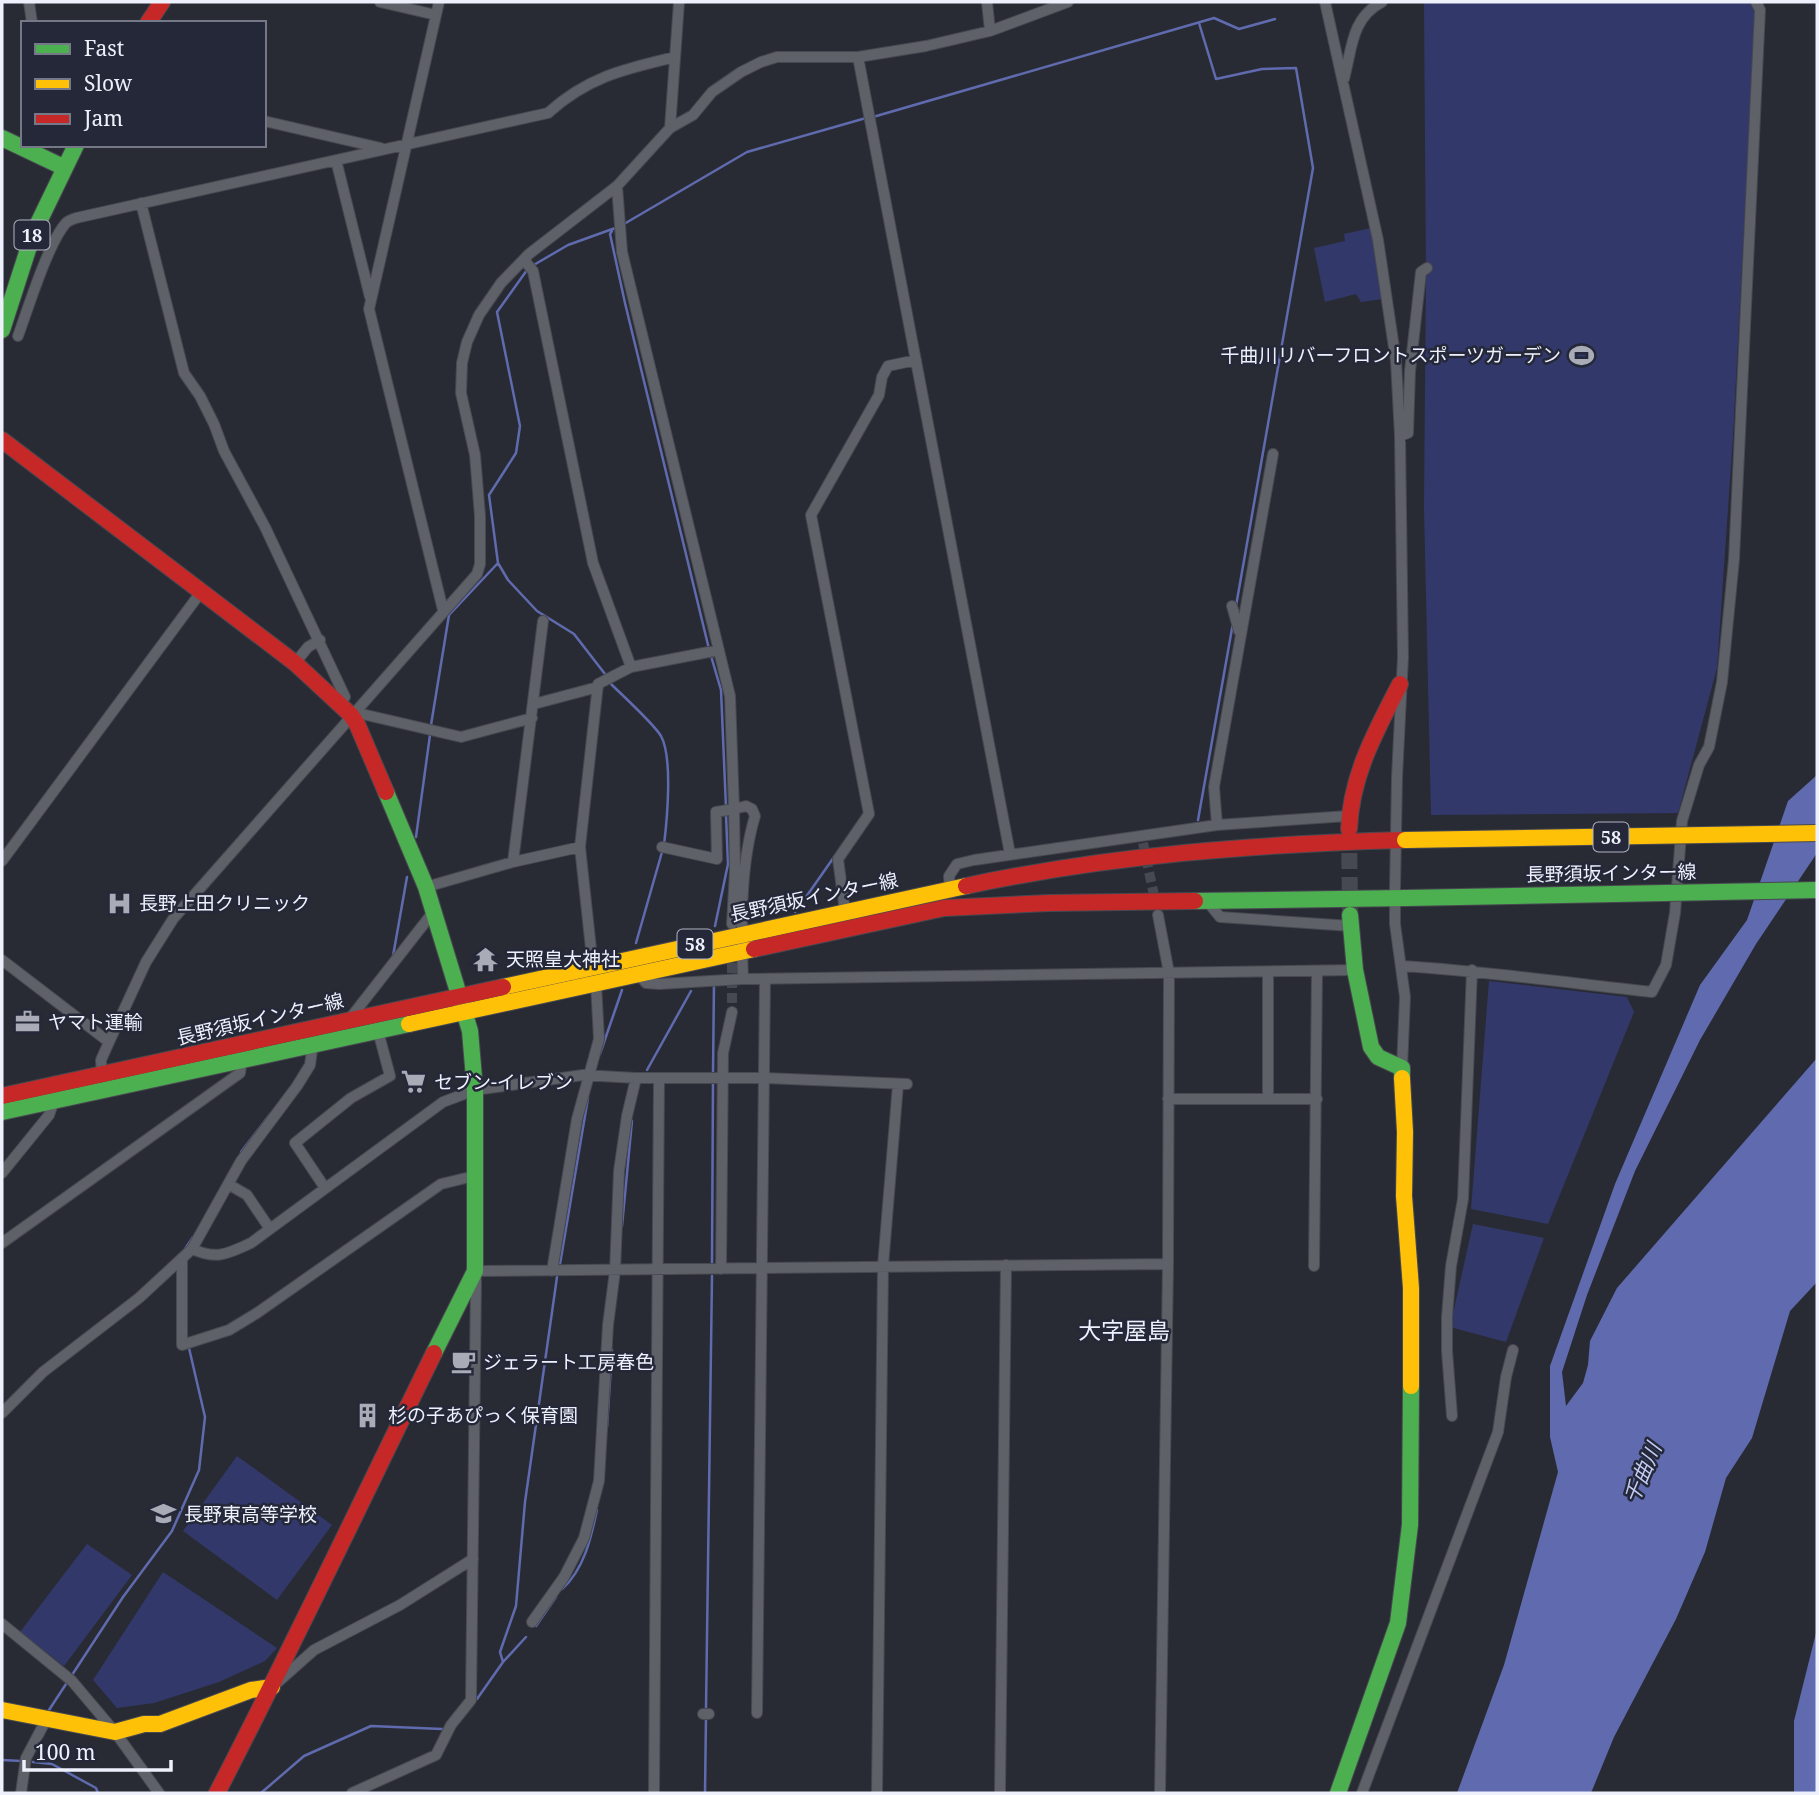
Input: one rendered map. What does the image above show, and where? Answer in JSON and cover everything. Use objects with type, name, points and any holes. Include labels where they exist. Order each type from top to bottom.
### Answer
[{"type":"main road","points":[[149,21],[162,2]]},
{"type":"main road","points":[[2,138],[63,167]]},
{"type":"main road","name":"18","points":[[2,330],[33,234],[75,147]]},
{"type":"main road","points":[[2,440],[295,663],[356,715],[357,724],[426,887],[470,1031],[475,1090],[475,1271],[272,1687],[217,1793]]},
{"type":"main road","points":[[1348,823],[1358,773],[1400,684]]},
{"type":"main road","name":"長野須坂インター線","points":[[2,1112],[242,1058],[378,1031],[461,1003],[736,929],[845,911],[1071,867],[1266,845],[1817,833]]},
{"type":"main road","name":"長野須坂インター線","points":[[2,1096],[348,1021],[596,984],[944,908],[1049,903],[1817,890]]},
{"type":"main road","points":[[1338,1793],[1398,1623],[1410,1525],[1411,1288],[1404,1196],[1402,1068],[1378,1057],[1371,1047],[1355,970],[1350,920]]},
{"type":"main road","points":[[2,1710],[115,1732],[144,1724],[160,1724],[251,1690],[272,1687]]},
{"type":"street","points":[[29,2],[32,21]]},
{"type":"street","points":[[380,2],[436,15]]},
{"type":"street","points":[[439,2],[369,309],[443,610]]},
{"type":"street","points":[[670,128],[678,2]]},
{"type":"street","points":[[987,2],[990,31]]},
{"type":"street","points":[[103,1075],[102,1060],[109,1042],[146,962],[173,919],[356,715],[477,573],[480,564],[480,516],[475,455],[461,393],[462,363],[467,342],[479,315],[495,292],[617,186],[670,128],[693,115],[712,92],[761,62],[777,57],[858,57],[926,46],[990,31],[1068,2]]},
{"type":"street","points":[[1325,2],[1378,240],[1396,361],[1400,436],[1403,657],[1400,684],[1400,898],[1395,924],[1405,997],[1402,1068]]},
{"type":"street","points":[[1343,82],[1355,28],[1382,2]]},
{"type":"street","points":[[1402,965],[1472,970],[1652,992],[1666,965],[1675,912],[1682,821],[1699,765],[1709,747],[1723,682],[1734,559],[1760,10],[1756,2]]},
{"type":"street","points":[[18,336],[43,269],[67,222],[76,218],[548,113],[563,100],[608,74],[675,57]]},
{"type":"street","points":[[858,57],[1010,855]]},
{"type":"street","points":[[266,121],[385,149]]},
{"type":"street","points":[[336,160],[371,300]]},
{"type":"street","points":[[617,186],[622,252],[712,651],[730,696],[728,810],[735,871],[736,929],[743,979]]},
{"type":"street","points":[[141,203],[184,373],[200,396],[214,424],[224,451],[265,527],[345,697]]},
{"type":"street","points":[[528,264],[593,563],[631,667]]},
{"type":"street","points":[[1400,436],[1408,433],[1413,342],[1421,272],[1427,268]]},
{"type":"street","points":[[845,911],[838,859],[869,814],[811,516],[879,395],[882,377],[888,366],[916,360]]},
{"type":"street","points":[[1217,825],[1214,787],[1273,454]]},
{"type":"street","points":[[2,862],[201,592]]},
{"type":"street","points":[[1233,606],[1241,637]]},
{"type":"street","points":[[513,862],[543,621]]},
{"type":"street","points":[[295,663],[308,647],[320,640]]},
{"type":"street","points":[[593,967],[580,847],[598,684],[631,667],[712,651]]},
{"type":"street","points":[[534,704],[598,687]]},
{"type":"street","points":[[356,715],[461,737],[532,718]]},
{"type":"street","points":[[663,847],[717,859],[716,812],[746,806],[751,809],[755,817],[747,841],[736,929]]},
{"type":"street","points":[[950,889],[948,876],[957,864],[1010,855],[1217,825],[1348,823]]},
{"type":"street","points":[[426,887],[513,862],[580,847]]},
{"type":"street","points":[[1206,901],[1220,918],[1350,920]]},
{"type":"street","points":[[348,1021],[434,911]]},
{"type":"street","points":[[1158,915],[1169,973],[1168,1264],[1160,1793]]},
{"type":"street","points":[[2,960],[109,1042]]},
{"type":"street","points":[[638,974],[646,983],[743,979],[1355,970]]},
{"type":"street","points":[[1452,1416],[1447,1317],[1451,1266],[1463,1199],[1472,970]]},
{"type":"street","points":[[1314,1266],[1317,971]]},
{"type":"street","points":[[1268,972],[1268,1099]]},
{"type":"street","points":[[757,1713],[765,979]]},
{"type":"street","points":[[552,1271],[577,1119],[599,1039],[596,984]]},
{"type":"street","points":[[722,1269],[716,1079],[732,1012]]},
{"type":"street","points":[[325,1188],[295,1143],[351,1098],[390,1076],[378,1031]]},
{"type":"street","points":[[2,1413],[43,1372],[139,1298],[192,1249],[252,1145],[298,1086],[310,1065],[313,1043]]},
{"type":"street","points":[[2,1243],[240,1073],[242,1058]]},
{"type":"street","points":[[192,1249],[208,1256],[226,1255],[251,1243],[443,1102],[475,1090],[589,1075],[902,1084],[883,1266],[877,1793]]},
{"type":"street","points":[[532,1622],[564,1577],[584,1538],[599,1481],[608,1325],[615,1271],[618,1171],[636,1078]]},
{"type":"street","points":[[654,1793],[659,1078]]},
{"type":"street","points":[[1168,1099],[1317,1099]]},
{"type":"street","points":[[2,1173],[49,1115],[54,1101]]},
{"type":"street","points":[[182,1258],[182,1345],[239,1324],[441,1184],[474,1176]]},
{"type":"street","points":[[228,1184],[247,1195],[270,1229]]},
{"type":"street","points":[[352,1793],[436,1755],[451,1725],[471,1700],[475,1271],[1168,1264]]},
{"type":"street","points":[[1000,1793],[1006,1265]]},
{"type":"street","points":[[1362,1793],[1498,1432],[1513,1350]]},
{"type":"street","points":[[272,1687],[314,1650],[400,1605],[473,1559]]},
{"type":"street","points":[[2,1624],[69,1679],[115,1732],[159,1793]]},
{"type":"street","points":[[21,1793],[26,1758],[46,1720]]},
{"type":"shaded area","name":"千曲川リバーフロントスポーツガーデン","points":[[1424,2],[1750,2],[1755,14],[1733,436],[1717,668],[1678,813],[1431,815],[1424,507]]},
{"type":"shaded area","name":"千曲川リバーフロントスポーツガーデン","points":[[1371,228],[1383,299],[1361,302],[1356,294],[1325,302],[1314,248],[1345,241],[1344,234]]},
{"type":"shaded area","points":[[1489,981],[1627,997],[1634,1012],[1548,1224],[1471,1209]]},
{"type":"shaded area","points":[[1473,1224],[1544,1238],[1506,1342],[1450,1327]]},
{"type":"shaded area","points":[[237,1456],[332,1525],[277,1600],[183,1531]]},
{"type":"shaded area","points":[[87,1544],[132,1575],[64,1666],[20,1632]]},
{"type":"shaded area","points":[[163,1572],[277,1648],[265,1661],[219,1682],[154,1703],[117,1708],[93,1680]]},
{"type":"water","name":"千曲川","points":[[1817,775],[1817,853],[1756,944],[1700,1040],[1635,1171],[1587,1295],[1562,1372],[1566,1406],[1583,1383],[1590,1341],[1617,1288],[1817,1058],[1817,1282],[1790,1311],[1752,1438],[1726,1478],[1705,1552],[1676,1619],[1614,1737],[1591,1793],[1457,1793],[1504,1665],[1558,1472],[1550,1437],[1550,1366],[1615,1184],[1700,985],[1747,920],[1788,801]]},
{"type":"water","points":[[1817,1629],[1817,1793],[1794,1793],[1794,1721]]},
{"type":"waterway","points":[[873,117],[1214,18],[1239,29],[1275,19]]},
{"type":"waterway","points":[[1199,23],[1216,79],[1262,69],[1296,68],[1313,168],[1236,606]]},
{"type":"waterway","points":[[624,224],[747,152],[866,118]]},
{"type":"waterway","points":[[532,266],[568,245],[618,227]]},
{"type":"waterway","points":[[612,231],[610,234],[625,303],[709,649]]},
{"type":"waterway","points":[[431,725],[449,615],[498,563],[489,495],[516,453],[520,426],[497,312],[527,270]]},
{"type":"waterway","points":[[498,563],[508,580],[537,611],[574,634],[605,674]]},
{"type":"waterway","points":[[1198,820],[1233,623]]},
{"type":"waterway","points":[[711,656],[721,690],[726,808]]},
{"type":"waterway","points":[[611,684],[652,724],[665,746],[668,789],[664,845]]},
{"type":"waterway","points":[[416,837],[430,735]]},
{"type":"waterway","points":[[715,926],[728,864],[726,815]]},
{"type":"waterway","points":[[636,943],[662,852]]},
{"type":"waterway","points":[[806,897],[834,857]]},
{"type":"waterway","points":[[393,956],[407,877]]},
{"type":"waterway","points":[[795,912],[803,901]]},
{"type":"waterway","points":[[713,1074],[714,982]]},
{"type":"waterway","points":[[600,1054],[622,990]]},
{"type":"waterway","points":[[647,1070],[691,991]]},
{"type":"waterway","points":[[712,1263],[713,1080]]},
{"type":"waterway","points":[[560,1264],[588,1098]]},
{"type":"waterway","points":[[241,1152],[271,1113]]},
{"type":"waterway","points":[[622,1226],[632,1121]]},
{"type":"waterway","points":[[185,1249],[193,1237]]},
{"type":"waterway","points":[[706,1709],[712,1276]]},
{"type":"waterway","points":[[503,1662],[500,1652],[516,1606],[525,1502],[557,1277]]},
{"type":"waterway","points":[[72,1675],[123,1597],[172,1531],[199,1470],[205,1417],[189,1348]]},
{"type":"waterway","points":[[607,1427],[612,1350]]},
{"type":"waterway","points":[[562,1589],[581,1563],[597,1510]]},
{"type":"waterway","points":[[536,1626],[556,1597]]},
{"type":"waterway","points":[[477,1699],[503,1662],[526,1637]]},
{"type":"waterway","points":[[49,1710],[68,1681]]},
{"type":"waterway","points":[[705,1793],[706,1716]]},
{"type":"waterway","points":[[261,1793],[304,1756],[371,1726],[442,1729]]},
{"type":"waterway","points":[[2,1760],[21,1761]]},
{"type":"waterway","points":[[33,1762],[52,1764],[96,1788],[98,1793]]},
{"type":"tunnel","points":[[1349,829],[1350,911]]},
{"type":"tunnel","points":[[1143,843],[1156,905]]},
{"type":"tunnel","points":[[732,948],[732,1012]]},
{"type":"traffic: fast","points":[[2,138],[63,167]]},
{"type":"traffic: fast","points":[[2,330],[33,234],[75,147]]},
{"type":"traffic: fast","points":[[386,792],[426,887],[470,1031],[475,1090],[475,1271],[434,1353]]},
{"type":"traffic: fast","points":[[1406,898],[1817,890]]},
{"type":"traffic: fast","points":[[1195,901],[1406,898]]},
{"type":"traffic: fast","points":[[1350,915],[1355,970],[1371,1047],[1378,1057],[1402,1068],[1402,1078]]},
{"type":"traffic: fast","points":[[2,1112],[409,1024]]},
{"type":"traffic: fast","points":[[1338,1793],[1398,1623],[1410,1525],[1411,1386]]},
{"type":"traffic: slow","points":[[1405,840],[1817,833]]},
{"type":"traffic: slow","points":[[503,987],[966,886]]},
{"type":"traffic: slow","points":[[409,1024],[754,949]]},
{"type":"traffic: slow","points":[[1402,1078],[1404,1196],[1411,1288],[1411,1386]]},
{"type":"traffic: slow","points":[[2,1710],[115,1732],[144,1724],[160,1724],[251,1690],[272,1687]]},
{"type":"traffic: jam","points":[[149,21],[162,2]]},
{"type":"traffic: jam","points":[[2,440],[295,663],[351,715],[386,792]]},
{"type":"traffic: jam","points":[[1349,829],[1354,790],[1366,754],[1400,684]]},
{"type":"traffic: jam","points":[[966,886],[1075,866],[1184,853],[1405,840]]},
{"type":"traffic: jam","points":[[754,949],[944,908],[1195,901]]},
{"type":"traffic: jam","points":[[2,1096],[503,987]]},
{"type":"traffic: jam","points":[[217,1793],[434,1353]]},
{"type":"place","name":"千曲川リバーフロントスポーツガーデン","points":[[1581,355]]},
{"type":"place","name":"長野上田クリニック","points":[[119,903]]},
{"type":"place","name":"天照皇大神社","points":[[486,959]]},
{"type":"place","name":"ヤマト運輸","points":[[28,1022]]},
{"type":"place","name":"セブン-イレブン","points":[[414,1082]]},
{"type":"place","name":"ジェラート工房春色","points":[[463,1362]]},
{"type":"place","name":"杉の子あぴっく保育園","points":[[368,1415]]},
{"type":"place","name":"長野東高等学校","points":[[164,1514]]},
{"type":"district","name":"大字屋島","points":[[1124,1330]]}]
